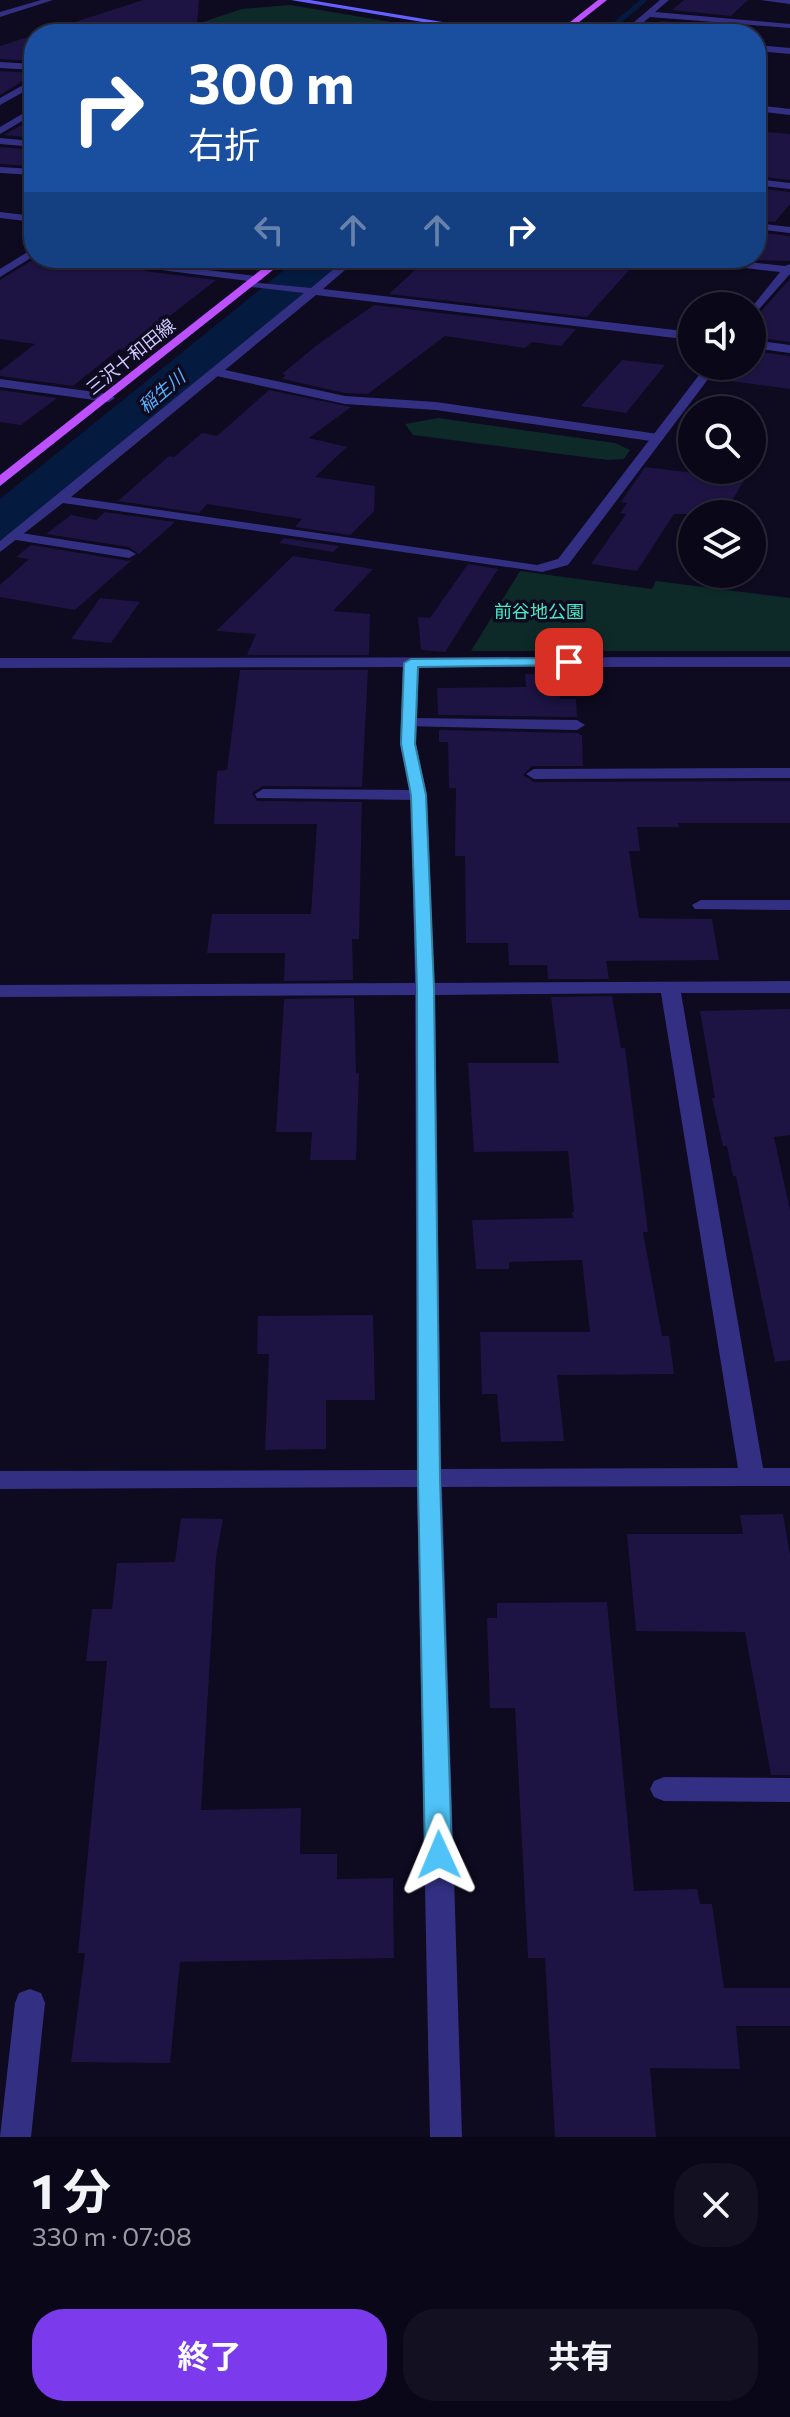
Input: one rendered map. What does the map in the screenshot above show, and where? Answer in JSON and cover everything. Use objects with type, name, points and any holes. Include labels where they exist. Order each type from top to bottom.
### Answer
[{"type":"main road","points":[[295,0],[447,24]]},
{"type":"main road","points":[[572,24],[603,0]]},
{"type":"main road","name":"三沢十和田線","points":[[0,482],[271,268]]},
{"type":"street","points":[[0,15],[49,0]]},
{"type":"street","points":[[636,24],[665,0]]},
{"type":"street","points":[[765,0],[790,2]]},
{"type":"street","points":[[648,14],[790,26]]},
{"type":"street","points":[[766,49],[790,51]]},
{"type":"street","points":[[0,65],[24,66]]},
{"type":"street","points":[[0,102],[24,88]]},
{"type":"street","points":[[766,109],[790,112]]},
{"type":"street","points":[[0,131],[24,116]]},
{"type":"street","points":[[0,141],[24,143]]},
{"type":"street","points":[[0,170],[24,171]]},
{"type":"street","points":[[766,183],[790,186]]},
{"type":"street","points":[[0,215],[24,218]]},
{"type":"street","points":[[766,227],[790,230]]},
{"type":"street","points":[[14,254],[24,253]]},
{"type":"street","points":[[0,274],[24,258]]},
{"type":"street","points":[[766,266],[788,268]]},
{"type":"street","points":[[162,268],[275,286],[678,334]]},
{"type":"street","points":[[0,548],[341,268]]},
{"type":"street","points":[[766,296],[788,268]]},
{"type":"street","points":[[766,346],[790,349]]},
{"type":"street","points":[[216,372],[345,400],[436,406],[658,438]]},
{"type":"street","points":[[60,499],[537,569],[563,562],[702,380]]},
{"type":"street","points":[[0,383],[109,398]]},
{"type":"street","points":[[15,536],[129,554]]},
{"type":"street","points":[[0,663],[790,662]]},
{"type":"street","points":[[411,663],[408,744],[419,795],[425,988],[429,1479],[446,2137]]},
{"type":"street","points":[[409,723],[577,725]]},
{"type":"street","points":[[534,774],[790,773]]},
{"type":"street","points":[[263,794],[419,795]]},
{"type":"street","points":[[701,905],[790,905]]},
{"type":"street","points":[[670,987],[752,1477]]},
{"type":"street","points":[[0,991],[790,987]]},
{"type":"street","points":[[0,1480],[790,1477]]},
{"type":"street","points":[[664,1789],[790,1790]]},
{"type":"street","points":[[15,2137],[30,2003]]},
{"type":"green space","points":[[290,5],[403,24],[197,24],[242,9]]},
{"type":"green space","points":[[438,418],[615,443],[630,450],[624,459],[608,460],[413,435],[405,424]]},
{"type":"green space","name":"前谷地公園","points":[[520,571],[652,589],[656,581],[678,584],[678,588],[711,588],[790,598],[790,651],[471,651]]},
{"type":"building","points":[[143,0],[199,0],[197,24],[69,24]]},
{"type":"building","points":[[684,0],[748,0],[731,16],[672,10]]},
{"type":"building","points":[[661,21],[697,24],[658,24]]},
{"type":"building","points":[[24,38],[24,60],[0,59],[0,46]]},
{"type":"building","points":[[0,71],[24,72],[24,80],[0,95]]},
{"type":"building","points":[[24,124],[24,137],[4,135]]},
{"type":"building","points":[[766,132],[790,134],[790,180],[766,177]]},
{"type":"building","points":[[0,147],[24,149],[24,166],[0,164]]},
{"type":"building","points":[[766,189],[790,192],[790,204],[775,222],[766,221]]},
{"type":"building","points":[[766,233],[790,236],[790,261],[766,260]]},
{"type":"building","points":[[24,265],[24,268],[144,268],[145,271],[216,280],[126,350],[119,349],[73,386],[0,376],[0,371],[35,344],[0,339],[0,280]]},
{"type":"building","points":[[417,268],[631,268],[587,317],[389,294]]},
{"type":"building","points":[[790,279],[790,342],[766,339],[766,306]]},
{"type":"building","points":[[374,305],[576,329],[561,346],[532,342],[525,348],[445,336],[368,394],[345,393],[282,379],[286,375],[282,374],[317,345]]},
{"type":"building","points":[[766,353],[790,356],[790,389],[722,380],[766,380]]},
{"type":"building","points":[[622,360],[665,365],[626,413],[581,406]]},
{"type":"building","points":[[0,390],[57,398],[21,425],[0,422]]},
{"type":"building","points":[[269,390],[351,407],[309,438],[347,447],[315,477],[375,486],[374,511],[350,535],[295,527],[302,519],[207,504],[199,513],[118,501],[169,456],[174,457],[202,433],[217,436]]},
{"type":"building","points":[[645,467],[678,471],[678,484],[742,484],[732,500],[678,500],[678,514],[674,514],[637,571],[591,564],[626,514],[620,513],[627,503],[621,502]]},
{"type":"building","points":[[105,512],[175,522],[139,554],[129,547],[46,534],[71,515],[96,520]]},
{"type":"building","points":[[284,538],[339,546],[333,552],[279,543]]},
{"type":"building","points":[[31,545],[129,561],[133,559],[75,610],[0,597],[0,585],[29,559],[16,557]]},
{"type":"building","points":[[293,556],[373,569],[333,611],[370,614],[369,655],[247,655],[256,634],[216,631]]},
{"type":"building","points":[[468,564],[498,569],[445,652],[421,650],[418,617],[430,618]]},
{"type":"building","points":[[100,598],[140,602],[111,643],[71,639]]},
{"type":"building","points":[[240,670],[368,670],[362,787],[263,786],[252,793],[257,801],[362,802],[359,939],[352,939],[353,980],[284,981],[285,953],[207,953],[212,914],[311,914],[317,824],[214,824],[217,771],[227,770]]},
{"type":"building","points":[[525,674],[558,674],[560,699],[576,699],[577,717],[438,715],[437,688],[526,687]]},
{"type":"building","points":[[439,730],[578,733],[582,736],[583,766],[532,766],[523,775],[534,782],[790,781],[790,823],[678,823],[679,827],[637,827],[640,851],[629,851],[639,918],[712,919],[719,960],[606,961],[609,979],[548,979],[547,965],[509,965],[508,943],[466,943],[465,856],[455,856],[456,788],[449,788],[448,742],[439,742]]},
{"type":"building","points":[[612,996],[621,1048],[625,1048],[648,1232],[643,1232],[662,1336],[669,1336],[674,1374],[557,1375],[564,1441],[501,1442],[497,1394],[482,1394],[480,1332],[590,1332],[582,1260],[509,1262],[509,1269],[476,1269],[472,1220],[573,1218],[574,1212],[568,1151],[474,1152],[468,1063],[559,1063],[551,997]]},
{"type":"building","points":[[354,998],[356,1073],[359,1073],[356,1160],[310,1160],[312,1132],[276,1132],[284,999]]},
{"type":"building","points":[[790,1009],[790,1135],[774,1137],[790,1210],[790,1360],[775,1362],[736,1176],[733,1176],[727,1146],[723,1146],[712,1098],[715,1098],[700,1011]]},
{"type":"building","points":[[373,1315],[375,1400],[326,1400],[326,1449],[265,1450],[269,1354],[257,1354],[258,1316]]},
{"type":"building","points":[[783,1514],[790,1555],[790,1775],[771,1775],[745,1632],[636,1631],[627,1534],[743,1534],[740,1515]]},
{"type":"building","points":[[181,1518],[223,1519],[216,1557],[201,1810],[301,1808],[300,1854],[337,1854],[337,1879],[393,1878],[394,1958],[180,1962],[170,2063],[71,2062],[85,1953],[78,1953],[107,1661],[86,1661],[92,1609],[112,1609],[117,1563],[175,1562]]},
{"type":"building","points":[[607,1602],[634,1891],[697,1889],[700,1904],[712,1904],[724,1988],[790,1988],[790,2026],[736,2026],[740,2069],[650,2068],[656,2137],[555,2137],[545,1958],[528,1958],[515,1708],[490,1708],[487,1618],[497,1618],[497,1603]]},
{"type":"waterway","name":"稲生川","points":[[616,24],[644,0]]},
{"type":"waterway","name":"稲生川","points":[[0,525],[312,268]]},
{"type":"route","points":[[439,1855],[429,1479],[425,988],[419,795],[408,744],[411,663],[569,662]]}]
